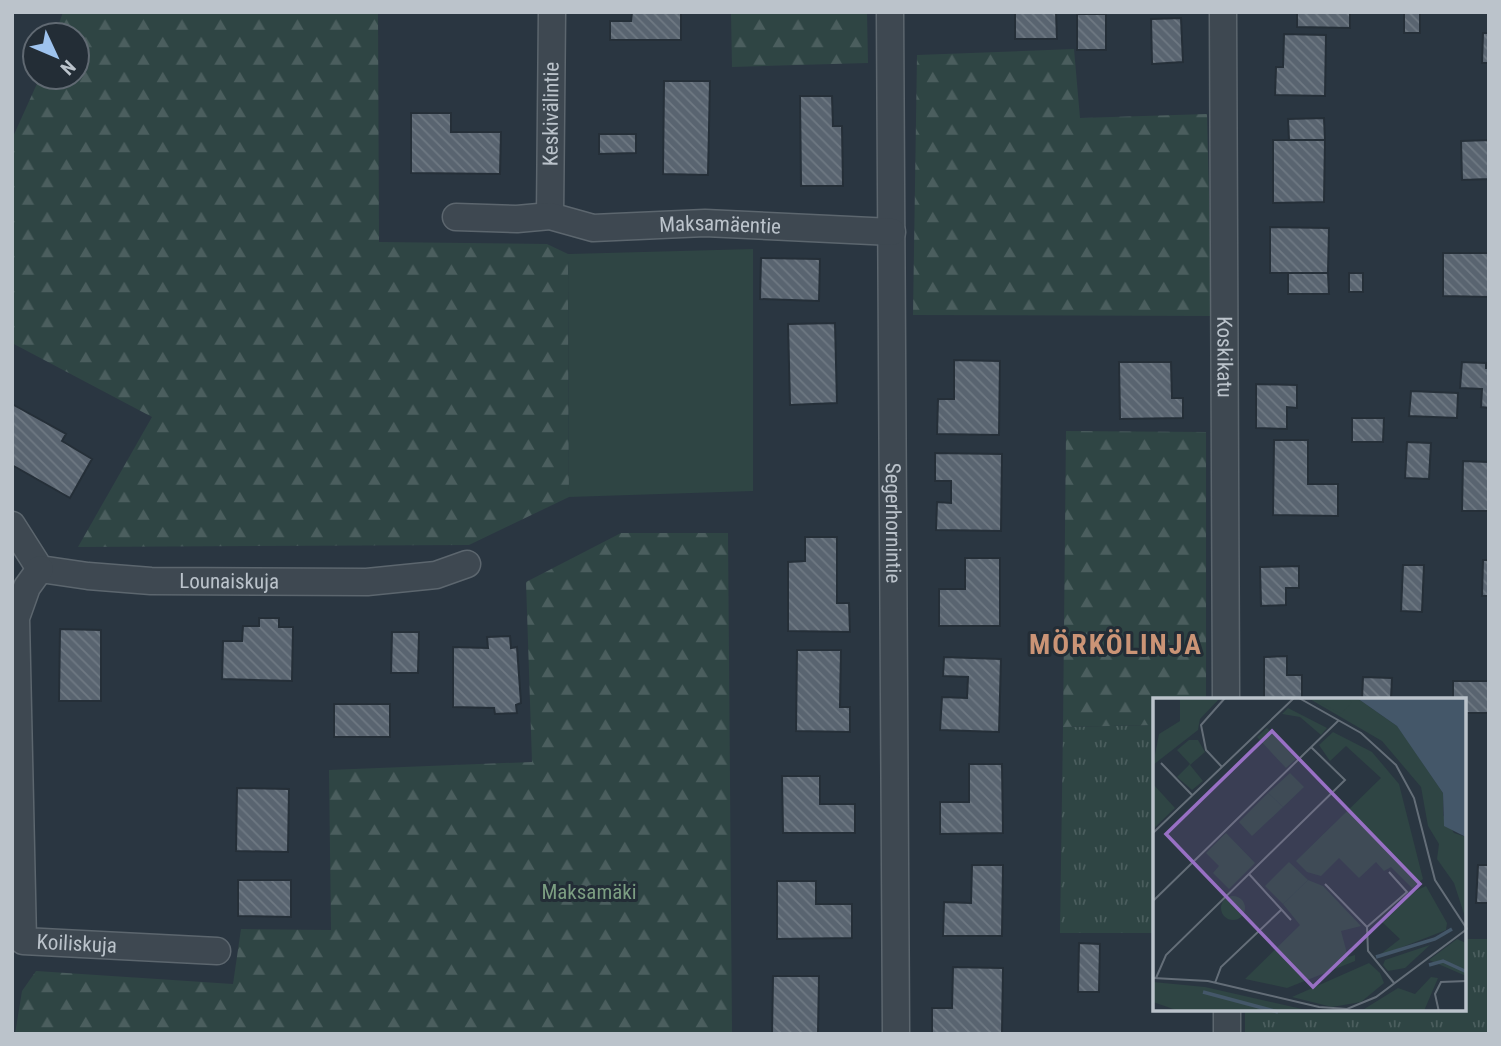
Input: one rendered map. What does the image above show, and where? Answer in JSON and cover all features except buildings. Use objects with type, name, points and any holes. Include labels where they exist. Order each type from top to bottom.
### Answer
[{"type":"street","name":"Keskivälintie","points":[[550,215],[552,12]]},
{"type":"street","name":"Segerhornintie","points":[[891,12],[895,1034]]},
{"type":"street","name":"Koskikatu","points":[[1223,12],[1226,698]]},
{"type":"street","points":[[456,217],[517,219],[550,215]]},
{"type":"street","name":"Maksamäentie","points":[[550,215],[593,228],[705,223],[892,232]]},
{"type":"street","points":[[12,525],[40,569]]},
{"type":"street","name":"Lounaiskuja","points":[[40,569],[151,581],[367,582],[436,576],[467,564]]},
{"type":"street","name":"Koiliskuja","points":[[40,569],[27,587],[16,618],[23,941],[217,951]]},
{"type":"street","points":[[1227,1011],[1227,1034]]},
{"type":"green space","points":[[63,12],[378,12],[379,242],[547,244],[568,254],[569,497],[469,545],[78,547],[152,417],[12,343],[12,139],[34,91],[91,91],[91,21],[60,21]]},
{"type":"green space","points":[[731,12],[867,12],[868,63],[732,67]]},
{"type":"green space","points":[[1074,49],[1080,118],[1207,114],[1212,316],[913,315],[917,55]]},
{"type":"green space","points":[[753,249],[753,491],[569,497],[568,254]]},
{"type":"green space","points":[[1066,431],[1206,432],[1206,698],[1153,698],[1153,725],[1063,727]]},
{"type":"green space","name":"Maksamäki","points":[[621,533],[728,533],[732,1034],[15,1034],[22,991],[36,971],[233,984],[241,929],[331,930],[329,770],[532,762],[526,582]]},
{"type":"green space","points":[[1153,725],[1153,933],[1060,933],[1063,727]]},
{"type":"green space","points":[[1466,939],[1489,939],[1489,1033],[1245,1032],[1245,1011],[1466,1011]]},
{"type":"district","name":"MÖRKÖLINJA","points":[[1116,644]]}]
